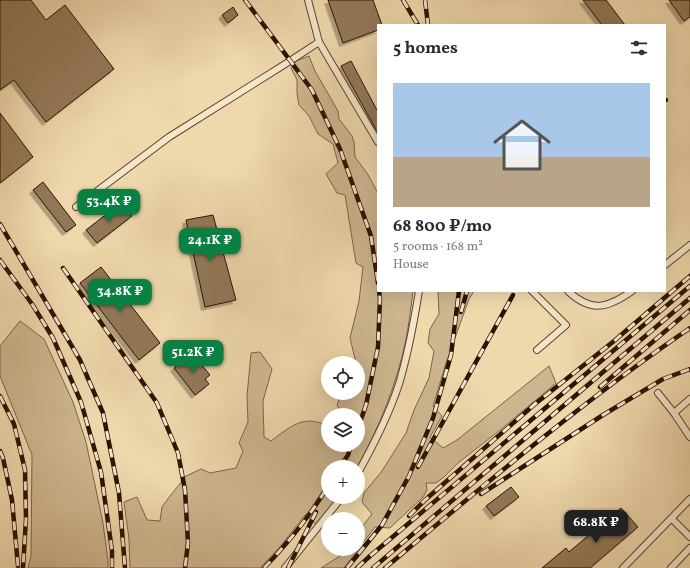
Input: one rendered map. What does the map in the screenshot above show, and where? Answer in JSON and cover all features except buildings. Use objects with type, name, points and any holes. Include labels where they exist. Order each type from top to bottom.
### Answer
[{"type":"lane","points":[[308,0],[319,42],[377,140]]},
{"type":"lane","points":[[76,207],[169,137],[319,42]]},
{"type":"lane","points":[[666,264],[690,245]]},
{"type":"lane","points":[[365,460],[385,420],[399,384],[411,339],[419,292]]},
{"type":"lane","points":[[533,292],[566,325],[537,350]]},
{"type":"lane","points":[[569,292],[576,298],[591,305],[604,306],[617,301],[630,292]]},
{"type":"lane","points":[[658,393],[690,437]]},
{"type":"lane","points":[[674,413],[690,398]]},
{"type":"lane","points":[[623,568],[690,500]]},
{"type":"lane","points":[[285,568],[336,504]]},
{"type":"lane","points":[[672,519],[690,537]]},
{"type":"lane","points":[[671,568],[690,548]]},
{"type":"shaded area","points":[[309,56],[315,71],[338,111],[339,119],[352,136],[355,157],[367,173],[377,191],[377,292],[413,292],[406,339],[398,372],[380,421],[365,452],[365,408],[339,408],[337,406],[339,400],[365,400],[365,356],[354,356],[350,338],[359,301],[363,267],[356,263],[345,195],[337,193],[326,174],[338,163],[333,144],[318,134],[309,116],[299,105],[297,80],[291,68],[296,61]]},
{"type":"shaded area","points":[[438,292],[473,292],[469,299],[446,363],[433,406],[442,416],[430,437],[443,448],[457,440],[549,366],[556,383],[458,463],[444,477],[436,483],[426,483],[427,490],[423,497],[390,528],[375,527],[365,540],[365,523],[372,514],[364,504],[365,504],[365,492],[382,471],[406,433],[414,410],[429,378],[434,351],[428,343],[430,329],[439,314]]},
{"type":"shaded area","points":[[20,321],[44,339],[73,402],[86,442],[103,523],[108,568],[28,568],[31,556],[32,455],[0,376],[0,346]]},
{"type":"shaded area","points":[[260,352],[272,369],[263,401],[264,437],[271,441],[291,426],[298,423],[312,421],[321,424],[321,452],[365,452],[361,460],[321,460],[321,504],[333,504],[327,512],[321,512],[321,520],[316,524],[305,515],[280,547],[260,568],[130,568],[129,539],[124,502],[137,497],[147,520],[160,521],[162,507],[186,476],[201,469],[210,473],[236,468],[243,451],[239,443],[248,422],[247,396],[251,353]]},
{"type":"shaded area","points":[[340,556],[353,556],[344,568],[321,568]]},
{"type":"railway","points":[[245,0],[312,90],[340,149],[371,236],[377,276]]},
{"type":"railway","points":[[403,0],[417,24]]},
{"type":"railway","points":[[425,0],[428,24]]},
{"type":"railway","points":[[0,224],[80,360],[103,413],[119,493],[125,568]]},
{"type":"railway","points":[[0,260],[32,304],[53,338],[81,402],[101,472],[112,551],[112,568]]},
{"type":"railway","points":[[63,268],[157,403],[178,453],[185,490],[188,543],[185,568]]},
{"type":"railway","points":[[409,516],[425,500],[535,404],[614,341],[690,276]]},
{"type":"railway","points":[[357,568],[690,286]]},
{"type":"railway","points":[[365,408],[378,347],[379,292]]},
{"type":"railway","points":[[347,568],[382,525],[409,476],[433,418],[451,355],[459,292]]},
{"type":"railway","points":[[461,312],[467,292]]},
{"type":"railway","points":[[418,467],[513,295]]},
{"type":"railway","points":[[373,568],[690,298]]},
{"type":"railway","points":[[600,387],[690,310]]},
{"type":"railway","points":[[385,568],[534,444],[611,385],[690,328]]},
{"type":"railway","points":[[481,494],[603,415],[663,379],[690,369]]},
{"type":"railway","points":[[0,396],[14,424],[25,470],[26,519],[23,568]]},
{"type":"railway","points":[[0,451],[3,458],[12,500],[18,566]]},
{"type":"railway","points":[[345,460],[349,452]]},
{"type":"railway","points":[[264,568],[282,549],[321,497]]},
{"type":"railway","points":[[288,568],[316,512]]}]
